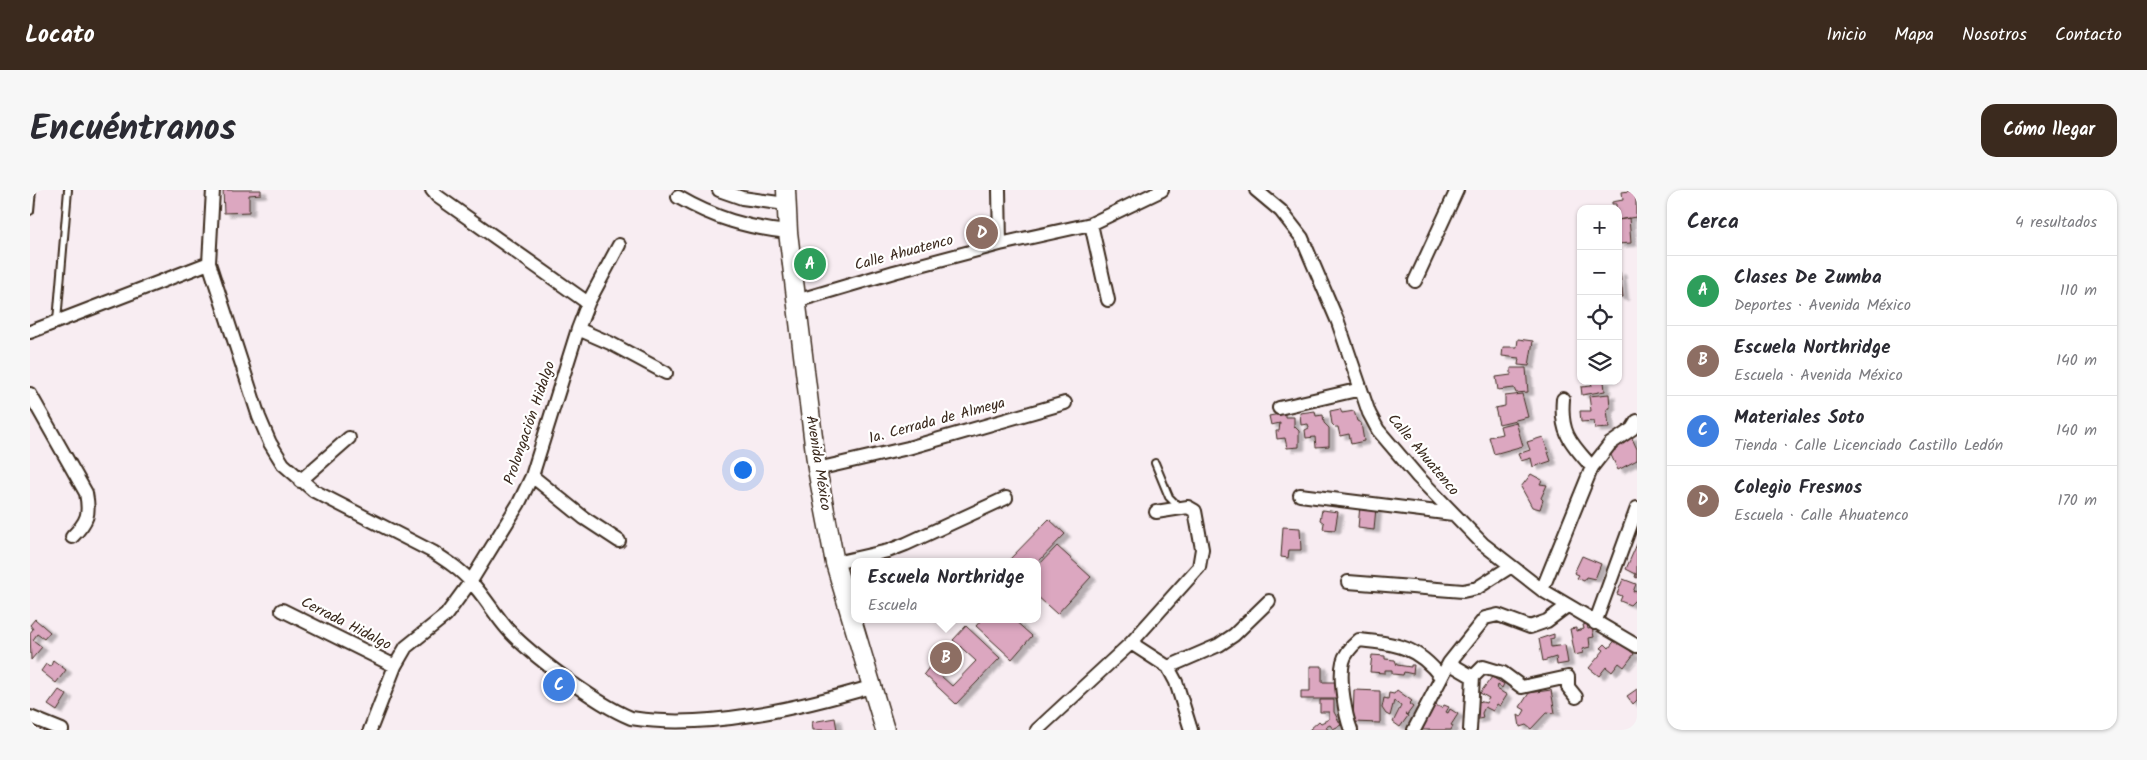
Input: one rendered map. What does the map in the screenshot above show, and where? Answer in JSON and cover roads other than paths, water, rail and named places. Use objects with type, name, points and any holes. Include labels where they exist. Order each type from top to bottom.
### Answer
[{"type":"main road","name":"Avenida México","points":[[786,197],[788,232],[817,469],[835,563],[851,613]]},
{"type":"main road","name":"Avenida México","points":[[854,623],[874,686],[885,730]]},
{"type":"street","points":[[213,190],[209,263],[259,417],[270,443],[283,464],[300,481],[314,491],[434,552],[471,582],[511,633],[544,663],[629,724],[725,726],[758,721],[874,686]]},
{"type":"street","points":[[432,190],[437,196],[588,303]]},
{"type":"street","points":[[719,190],[742,198],[786,197]]},
{"type":"street","points":[[999,190],[1000,244]]},
{"type":"street","name":"Calle Ahuatenco","points":[[796,301],[894,272],[1000,244],[1091,224],[1162,190]]},
{"type":"street","name":"Calle Ahuatenco","points":[[1256,190],[1281,211],[1302,238],[1338,322],[1360,389],[1378,430],[1453,514],[1483,544],[1510,567],[1594,623],[1637,646]]},
{"type":"street","points":[[1415,281],[1457,190]]},
{"type":"street","points":[[678,197],[696,208],[739,224],[758,229],[788,232]]},
{"type":"street","points":[[1091,224],[1108,300]]},
{"type":"street","name":"Prolongación Hidalgo","points":[[370,730],[395,666],[406,647],[446,615],[471,582],[519,503],[532,476],[578,329],[588,303],[619,245]]},
{"type":"street","points":[[30,332],[209,263]]},
{"type":"street","points":[[578,329],[610,343],[666,373]]},
{"type":"street","points":[[1279,408],[1360,389]]},
{"type":"street","points":[[30,394],[86,492],[89,508],[84,524],[72,537]]},
{"type":"street","points":[[1563,399],[1562,426],[1568,439],[1592,467]]},
{"type":"street","name":"1a. Cerrada de Almeya","points":[[817,469],[916,446],[1065,403]]},
{"type":"street","points":[[1542,590],[1592,467],[1610,444],[1632,429],[1637,421]]},
{"type":"street","points":[[300,481],[348,438]]},
{"type":"street","points":[[532,476],[584,518],[619,542]]},
{"type":"street","points":[[1300,495],[1453,514]]},
{"type":"street","points":[[857,558],[888,551],[906,544],[1006,498]]},
{"type":"street","points":[[1037,730],[1131,643],[1199,567],[1202,549],[1195,511],[1188,507],[1156,512]]},
{"type":"street","points":[[1594,623],[1637,508]]},
{"type":"street","points":[[835,563],[851,559]]},
{"type":"street","points":[[1348,582],[1463,591],[1477,588],[1510,567]]},
{"type":"street","points":[[1168,667],[1219,645],[1234,635],[1269,601]]},
{"type":"street","points":[[1414,730],[1449,663],[1485,618],[1498,615],[1530,627],[1547,621],[1567,606]]},
{"type":"street","name":"Cerrada Hidalgo","points":[[282,610],[395,666]]},
{"type":"street","points":[[1351,730],[1342,681],[1343,662],[1348,650],[1359,640],[1398,645],[1419,654],[1430,662],[1441,677]]},
{"type":"street","points":[[1131,643],[1168,667],[1176,682],[1191,730]]},
{"type":"street","points":[[1449,663],[1473,677]]},
{"type":"street","points":[[1470,730],[1473,677],[1483,666],[1503,673],[1522,687],[1568,677],[1568,687],[1576,697]]},
{"type":"street","points":[[30,717],[62,730]]},
{"type":"lane","points":[[30,211],[32,190]]},
{"type":"lane","points":[[57,322],[68,190]]},
{"type":"lane","points":[[1155,463],[1168,497],[1180,508]]},
{"type":"place","name":"Colegio Fresnos","points":[[982,233]]},
{"type":"place","name":"Clases De Zumba","points":[[810,264]]},
{"type":"place","name":"Escuela Northridge","points":[[946,658]]},
{"type":"place","name":"Materiales Soto","points":[[559,685]]}]
